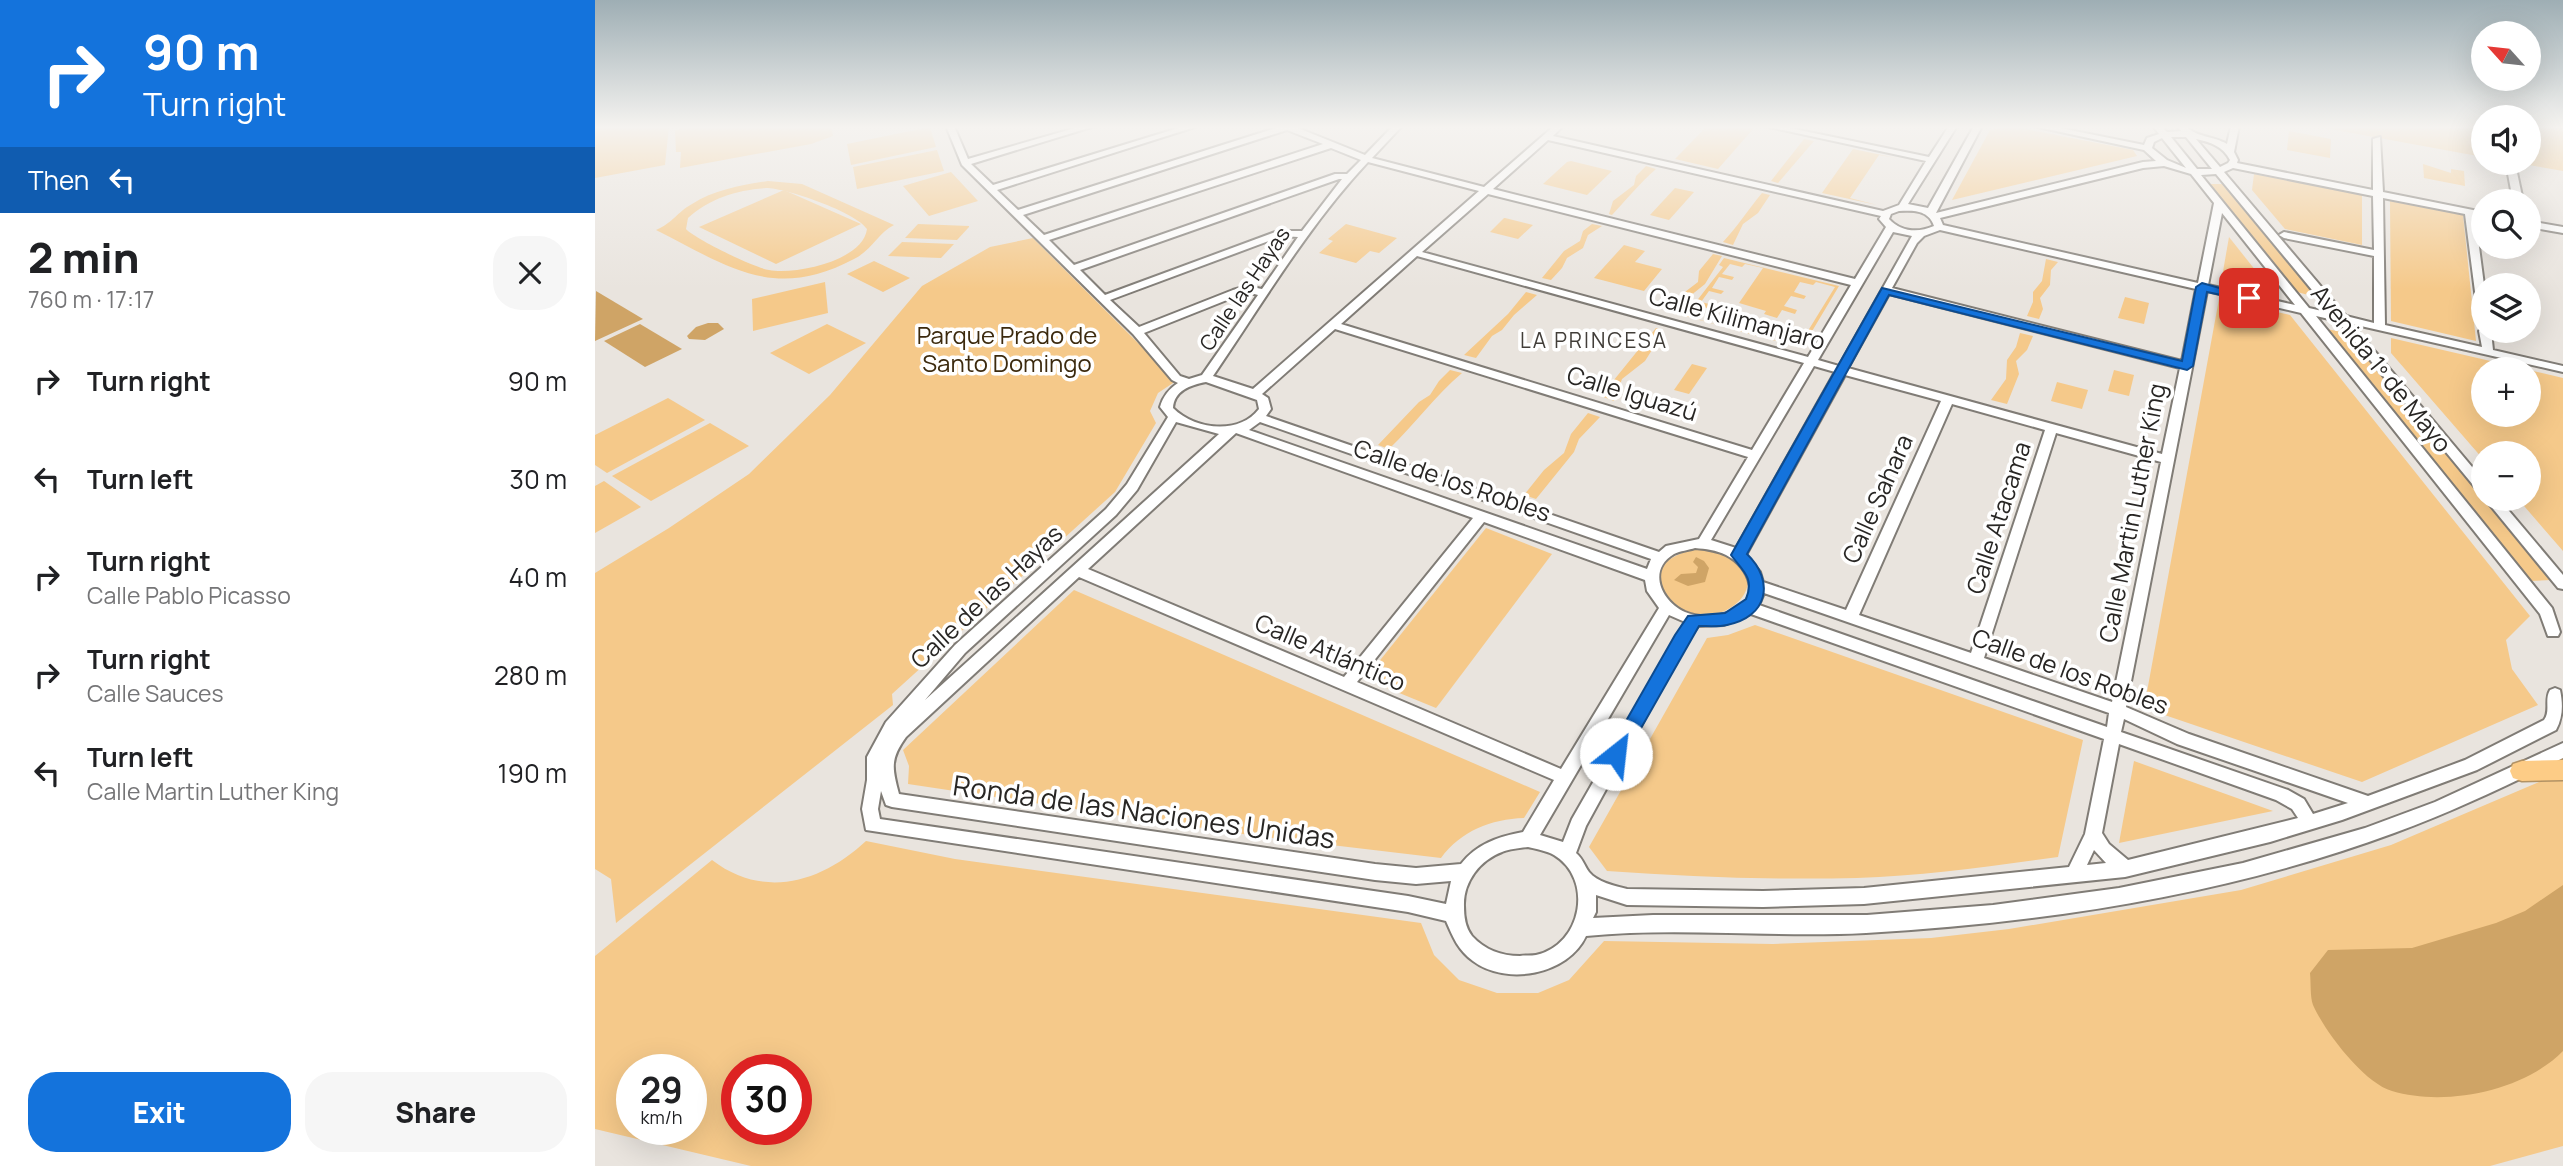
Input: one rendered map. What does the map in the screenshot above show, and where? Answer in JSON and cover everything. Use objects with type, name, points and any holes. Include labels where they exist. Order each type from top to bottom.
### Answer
[{"type":"highway","points":[[2522,771],[2563,770]]},
{"type":"street","points":[[983,180],[1137,332],[1176,378],[1187,382]]},
{"type":"street","points":[[991,188],[1016,180]]},
{"type":"street","points":[[1016,214],[1121,180]]},
{"type":"street","points":[[1042,239],[1221,180]]},
{"type":"street","points":[[1072,269],[1325,180]]},
{"type":"street","name":"Calle las Hayas","points":[[1206,378],[1304,234],[1346,180]]},
{"type":"street","points":[[1449,180],[1857,283]]},
{"type":"street","points":[[1255,394],[1498,180]]},
{"type":"street","points":[[1737,180],[1885,214],[1902,207],[1919,180]]},
{"type":"street","points":[[1933,214],[1950,180]]},
{"type":"street","points":[[1902,207],[1933,214],[2074,180]]},
{"type":"street","name":"Avenida 1º de Mayo","points":[[2201,180],[2540,603],[2552,623],[2553,632]]},
{"type":"street","name":"Avenida 1º de Mayo","points":[[2227,180],[2471,473]]},
{"type":"street","points":[[2334,180],[2470,212],[2478,273]]},
{"type":"street","points":[[2377,180],[2381,328]]},
{"type":"street","points":[[2377,190],[2471,204]]},
{"type":"street","name":"Calle Martin Luther King","points":[[2074,875],[2092,834],[2219,202]]},
{"type":"street","points":[[1885,214],[1884,219],[1891,227],[1902,232],[1920,234],[1939,227],[2563,369]]},
{"type":"street","points":[[1933,214],[1939,227]]},
{"type":"street","points":[[2541,217],[2563,222]]},
{"type":"street","points":[[2541,226],[2563,230]]},
{"type":"street","points":[[1703,543],[1891,227]]},
{"type":"street","points":[[1103,299],[1281,233],[1304,234]]},
{"type":"street","points":[[1739,555],[1886,290],[1920,234]]},
{"type":"street","points":[[2284,235],[2378,254]]},
{"type":"street","name":"Calle Kilimanjaro","points":[[1416,253],[2168,460]]},
{"type":"street","points":[[1137,332],[1237,292],[1247,289],[1263,293]]},
{"type":"street","points":[[1886,290],[2187,366]]},
{"type":"street","name":"Calle Iguazú","points":[[1334,325],[1756,455]]},
{"type":"street","points":[[2487,343],[2488,352]]},
{"type":"street","points":[[1077,570],[1234,431],[1260,418],[1265,410],[1264,402],[1255,394],[1206,378],[1187,382],[1174,392],[1166,403],[1173,418]]},
{"type":"street","name":"Calle Sahara","points":[[1850,618],[1948,399]]},
{"type":"street","name":"Calle de los Robles","points":[[1173,418],[1215,432],[1234,431],[1650,576]]},
{"type":"street","name":"Calle de las Hayas","points":[[872,825],[870,809],[875,779],[875,757],[892,727],[960,649],[1117,506],[1132,487],[1173,418]]},
{"type":"street","name":"Calle de los Robles","points":[[1260,418],[1660,557]]},
{"type":"street","name":"Calle Atacama","points":[[1976,662],[2052,428]]},
{"type":"street","points":[[2503,511],[2563,584]]},
{"type":"street","points":[[1346,685],[1482,516]]},
{"type":"street","points":[[1703,543],[1717,545],[1739,555],[1753,569],[1756,593],[1748,607],[1726,619],[1694,620],[1666,608],[1656,598],[1650,576],[1660,557],[1678,547],[1703,543]]},
{"type":"street","name":"Ronda de las Naciones Unidas","points":[[1077,570],[900,732],[889,747],[883,762],[892,800],[1375,872],[1416,876],[1463,872]]},
{"type":"street","name":"Calle Atlántico","points":[[1077,570],[1566,778]]},
{"type":"street","name":"Calle de los Robles","points":[[1757,585],[2118,710],[2183,739],[2367,803]]},
{"type":"street","name":"Calle de los Robles","points":[[1748,607],[2287,797],[2298,804],[2309,822]]},
{"type":"street","points":[[1528,839],[1666,608]]},
{"type":"street","points":[[1567,854],[1584,812],[1694,620]]},
{"type":"street","points":[[1587,881],[1605,891],[1627,897],[1763,899],[1877,895],[2125,869],[2309,822],[2470,765],[2550,725],[2556,716],[2555,694]]},
{"type":"street","points":[[1583,928],[1625,922],[1761,926],[1866,924],[2091,902],[2193,883],[2293,859],[2367,836],[2472,794],[2563,750]]},
{"type":"street","name":"Ronda de las Naciones Unidas","points":[[872,825],[1408,904],[1455,914]]},
{"type":"street","points":[[2092,834],[2103,849],[2125,869]]},
{"type":"street","points":[[1528,839],[1546,842],[1567,854],[1579,866],[1587,881],[1590,898],[1583,928],[1570,945],[1557,955],[1527,965],[1508,965],[1494,962],[1468,943],[1458,928],[1455,892],[1463,872],[1472,861],[1496,844],[1528,839]]},
{"type":"green space","points":[[855,180],[899,180],[857,189]]},
{"type":"green space","points":[[922,180],[959,180],[978,201],[929,216],[903,186]]},
{"type":"green space","points":[[1547,180],[1602,180],[1587,195],[1543,184]]},
{"type":"green space","points":[[1635,180],[1644,180],[1612,215],[1609,214],[1613,201],[1634,185]]},
{"type":"green space","points":[[1831,180],[1862,180],[1850,198],[1877,205],[1822,193]]},
{"type":"green space","points":[[1963,180],[2034,180],[1952,200]]},
{"type":"green space","points":[[2253,180],[2287,180],[2362,195],[2362,245],[2285,229],[2252,190]]},
{"type":"green space","points":[[2436,180],[2465,180],[2465,186]]},
{"type":"green space","points":[[768,181],[802,184],[894,225],[854,259],[825,272],[799,278],[752,274],[706,256],[656,230],[687,207],[709,195]],"holes":[[[776,189],[804,196],[849,215],[867,229],[863,240],[854,250],[826,263],[810,268],[781,271],[769,270],[739,259],[686,229],[688,218],[715,200],[745,191]]]},
{"type":"green space","points":[[2209,184],[2222,184],[2316,297],[2297,292]]},
{"type":"green space","points":[[1675,188],[1694,192],[1669,220],[1650,215]]},
{"type":"green space","points":[[784,190],[861,224],[776,264],[699,227]]},
{"type":"green space","points":[[1762,193],[1770,195],[1758,213],[1743,224],[1733,245],[1723,242],[1733,230]]},
{"type":"green space","points":[[2390,201],[2463,215],[2471,293],[2471,340],[2391,321]]},
{"type":"green space","points":[[1504,218],[1533,225],[1518,239],[1490,232]]},
{"type":"green space","points":[[918,224],[969,227],[957,240],[905,238]]},
{"type":"green space","points":[[1346,224],[1397,238],[1379,253],[1370,251],[1356,263],[1319,253],[1333,241],[1328,239]]},
{"type":"green space","points":[[1592,224],[1602,226],[1588,235],[1583,248],[1567,258],[1551,280],[1542,278],[1564,251],[1580,241],[1583,231]]},
{"type":"green space","points":[[2229,237],[2275,295],[2221,283]]},
{"type":"green space","name":"Parque Prado de Santo Domingo","points":[[1033,238],[1176,381],[1158,393],[1150,411],[1156,423],[1115,492],[892,694],[893,705],[616,923],[611,879],[595,869],[595,573],[669,528],[749,474],[830,395],[922,286],[990,247]]},
{"type":"green space","points":[[902,242],[954,244],[941,258],[888,256]]},
{"type":"green space","points":[[1624,245],[1645,251],[1635,262],[1662,269],[1644,291],[1594,278]]},
{"type":"green space","points":[[1713,254],[1722,256],[1705,284],[1690,296],[1679,315],[1668,312],[1681,295],[1698,282],[1699,271]]},
{"type":"green space","points":[[1724,258],[1839,286],[1802,348],[1798,347],[1835,287],[1816,282],[1813,285],[1800,282],[1794,292],[1806,296],[1804,299],[1791,296],[1784,306],[1797,310],[1795,314],[1782,310],[1777,318],[1764,314],[1766,311],[1739,303],[1763,268],[1730,264],[1722,274],[1734,277],[1732,280],[1719,277],[1712,288],[1724,291],[1721,294],[1709,291],[1701,302],[1713,305],[1711,309],[1698,306],[1690,317],[1722,326],[1724,323],[1741,328],[1744,324],[1757,327],[1755,331],[1766,335],[1764,337],[1793,346],[1685,316],[1723,267],[1719,265]]},
{"type":"green space","points":[[2046,259],[2058,262],[2051,270],[2050,285],[2040,298],[2043,309],[2039,319],[2027,316],[2033,302],[2033,292],[2042,281]]},
{"type":"green space","points":[[874,261],[910,278],[883,292],[847,274]]},
{"type":"green space","points":[[825,282],[828,313],[753,331],[752,299]]},
{"type":"green space","points":[[1526,292],[1537,295],[1514,315],[1502,330],[1492,336],[1476,358],[1464,355],[1508,314]]},
{"type":"green space","points":[[2125,297],[2149,303],[2144,324],[2118,318]]},
{"type":"green space","points":[[2219,299],[2290,315],[2530,616],[2506,640],[2512,669],[2538,705],[2362,782],[2144,708]]},
{"type":"green space","points":[[827,324],[866,343],[809,374],[770,353]]},
{"type":"green space","points":[[1656,328],[1664,331],[1645,361],[1622,379],[1614,401],[1601,396]]},
{"type":"green space","points":[[2327,329],[2346,333],[2471,483],[2471,507]]},
{"type":"green space","points":[[2020,333],[2033,336],[2027,350],[2016,361],[2019,374],[2007,404],[1991,400],[2006,379],[2007,360],[2016,347]]},
{"type":"green space","points":[[2391,338],[2473,357],[2471,357],[2471,427],[2541,427],[2541,373],[2563,378],[2563,551],[2528,511],[2541,511],[2541,441],[2471,441],[2471,445],[2391,353]]},
{"type":"green space","points":[[1692,364],[1707,368],[1689,394],[1674,390]]},
{"type":"green space","points":[[1450,370],[1462,373],[1389,449],[1378,445],[1419,402],[1430,395]]},
{"type":"green space","points":[[2114,370],[2134,375],[2129,396],[2108,391]]},
{"type":"green space","points":[[2057,382],[2088,390],[2082,409],[2051,401]]},
{"type":"green space","points":[[668,398],[705,420],[607,473],[595,465],[595,435]]},
{"type":"green space","points":[[1588,413],[1600,417],[1579,439],[1574,452],[1536,499],[1524,495],[1544,470],[1564,453],[1571,434]]},
{"type":"green space","points":[[710,423],[749,446],[651,501],[612,476]]},
{"type":"green space","points":[[604,481],[641,507],[595,533],[595,486]]},
{"type":"green space","points":[[2474,511],[2494,511],[2552,580],[2531,581]]},
{"type":"green space","points":[[1486,528],[1552,554],[1436,708],[1365,679]]},
{"type":"green space","points":[[1704,548],[1731,557],[1745,570],[1748,584],[1742,598],[1729,609],[1711,614],[1691,613],[1670,601],[1657,581],[1658,572],[1672,558]]},
{"type":"green space","points":[[1074,590],[1540,792],[1524,818],[1500,821],[1478,828],[1458,840],[1441,858],[1256,836],[908,784],[909,766],[903,750]]},
{"type":"green space","points":[[1755,625],[2083,740],[2058,857],[1932,873],[1857,878],[1732,878],[1607,871],[1589,847],[1707,638],[1728,635]]},
{"type":"green space","points":[[2134,761],[2273,811],[2119,843]]},
{"type":"green space","points":[[2563,779],[2563,1146],[2490,1166],[751,1166],[662,1145],[707,1145],[707,1054],[616,1054],[616,1134],[595,1129],[595,956],[712,860],[752,880],[792,881],[831,867],[866,841],[955,859],[1421,923],[1434,955],[1459,980],[1497,993],[1538,993],[1569,980],[1604,941],[1773,944],[1931,938],[2009,929],[2241,890],[2391,845],[2544,780]]},
{"type":"shaded area","points":[[596,291],[643,319],[595,341]]},
{"type":"shaded area","points":[[718,323],[724,329],[705,340],[689,339],[687,336],[696,327]]},
{"type":"shaded area","points":[[640,324],[682,349],[645,367],[604,341]]},
{"type":"shaded area","points":[[1696,557],[1704,561],[1709,568],[1705,582],[1688,586],[1674,580],[1681,574],[1696,573],[1698,567],[1693,562]]},
{"type":"shaded area","points":[[2563,885],[2563,1051],[2547,1065],[2506,1085],[2483,1092],[2459,1096],[2413,1096],[2392,1091],[2370,1078],[2346,1055],[2326,1029],[2313,1005],[2310,973],[2328,950],[2412,948],[2496,923],[2525,911]]},
{"type":"district","name":"LA PRINCESA","points":[[1594,341]]},
{"type":"route","points":[[1616,754],[1694,620],[1726,619],[1737,615],[1752,602],[1757,580],[1753,569],[1739,555],[1886,290],[2187,366],[2202,287],[2249,298]]}]
